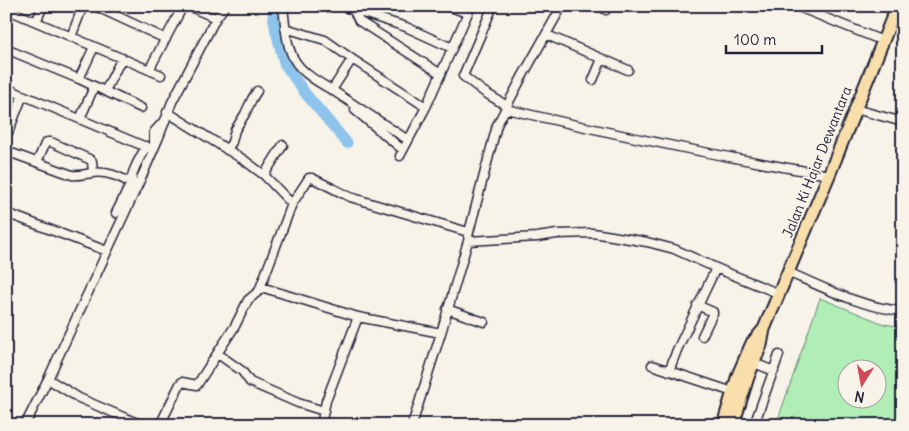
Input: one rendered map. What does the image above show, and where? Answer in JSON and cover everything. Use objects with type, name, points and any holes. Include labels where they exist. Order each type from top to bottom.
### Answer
[{"type":"main road","name":"Jalan Ki Hajar Dewantara","points":[[740,384],[757,364],[764,329],[897,6]]},
{"type":"main road","name":"Jalan Ki Hajar Dewantara","points":[[735,424],[740,384],[752,343],[764,329]]},
{"type":"street","points":[[36,22],[43,6]]},
{"type":"street","points":[[71,36],[83,6]]},
{"type":"street","points":[[95,6],[166,39]]},
{"type":"street","points":[[150,70],[183,6]]},
{"type":"street","points":[[188,6],[216,18]]},
{"type":"street","points":[[25,425],[135,191],[151,148],[154,132],[164,121],[216,18],[225,6]]},
{"type":"street","points":[[283,6],[287,47],[296,63],[309,77],[408,140]]},
{"type":"street","points":[[340,6],[357,9],[406,27],[452,48]]},
{"type":"street","points":[[350,102],[354,109],[401,153],[426,107],[469,10],[448,6]]},
{"type":"street","points":[[492,6],[463,76],[507,107],[749,161],[829,175]]},
{"type":"street","points":[[412,425],[448,309],[498,126],[522,76],[562,6]]},
{"type":"street","points":[[796,6],[883,41]]},
{"type":"street","points":[[357,9],[356,17],[359,21],[441,74]]},
{"type":"street","points":[[6,10],[161,75]]},
{"type":"street","points":[[285,28],[325,40],[426,107]]},
{"type":"street","points":[[547,35],[628,70]]},
{"type":"street","points":[[79,79],[94,47]]},
{"type":"street","points":[[6,49],[79,79],[141,108]]},
{"type":"street","points":[[105,92],[122,58]]},
{"type":"street","points":[[332,90],[352,59]]},
{"type":"street","points":[[592,80],[602,59]]},
{"type":"street","points":[[80,119],[94,87]]},
{"type":"street","points":[[6,88],[151,148]]},
{"type":"street","points":[[227,150],[232,142],[235,130],[257,92]]},
{"type":"street","points":[[6,138],[23,96]]},
{"type":"street","points":[[855,109],[903,122]]},
{"type":"street","points":[[167,112],[267,178],[292,204]]},
{"type":"street","points":[[6,114],[15,116]]},
{"type":"street","points":[[37,162],[47,142],[50,142],[92,161],[93,173]]},
{"type":"street","points":[[267,178],[284,145]]},
{"type":"street","points":[[116,213],[131,183],[132,177],[151,148]]},
{"type":"street","points":[[6,151],[72,175],[108,173],[131,183],[135,191]]},
{"type":"street","points":[[160,425],[180,384],[182,382],[197,385],[218,354],[248,300],[258,291],[292,204],[309,178],[350,197],[468,236],[517,238],[593,233],[647,242],[674,250],[780,294]]},
{"type":"street","points":[[6,213],[107,251]]},
{"type":"street","points":[[671,366],[697,305],[716,268]]},
{"type":"street","points":[[788,272],[828,290],[876,306],[903,311]]},
{"type":"street","points":[[258,291],[358,316],[441,333]]},
{"type":"street","points":[[697,305],[713,312],[702,336]]},
{"type":"street","points":[[448,309],[484,322]]},
{"type":"street","points":[[321,425],[326,401],[358,316]]},
{"type":"street","points":[[218,354],[250,382],[324,411]]},
{"type":"street","points":[[754,425],[771,369],[780,355]]},
{"type":"street","points":[[652,364],[671,366],[740,384]]},
{"type":"street","points":[[757,364],[771,369]]},
{"type":"street","points":[[48,379],[79,398],[142,425]]},
{"type":"green space","points":[[820,298],[884,324],[903,327],[903,425],[776,425]]},
{"type":"waterway","points":[[272,6],[284,63],[305,93],[347,143]]}]
